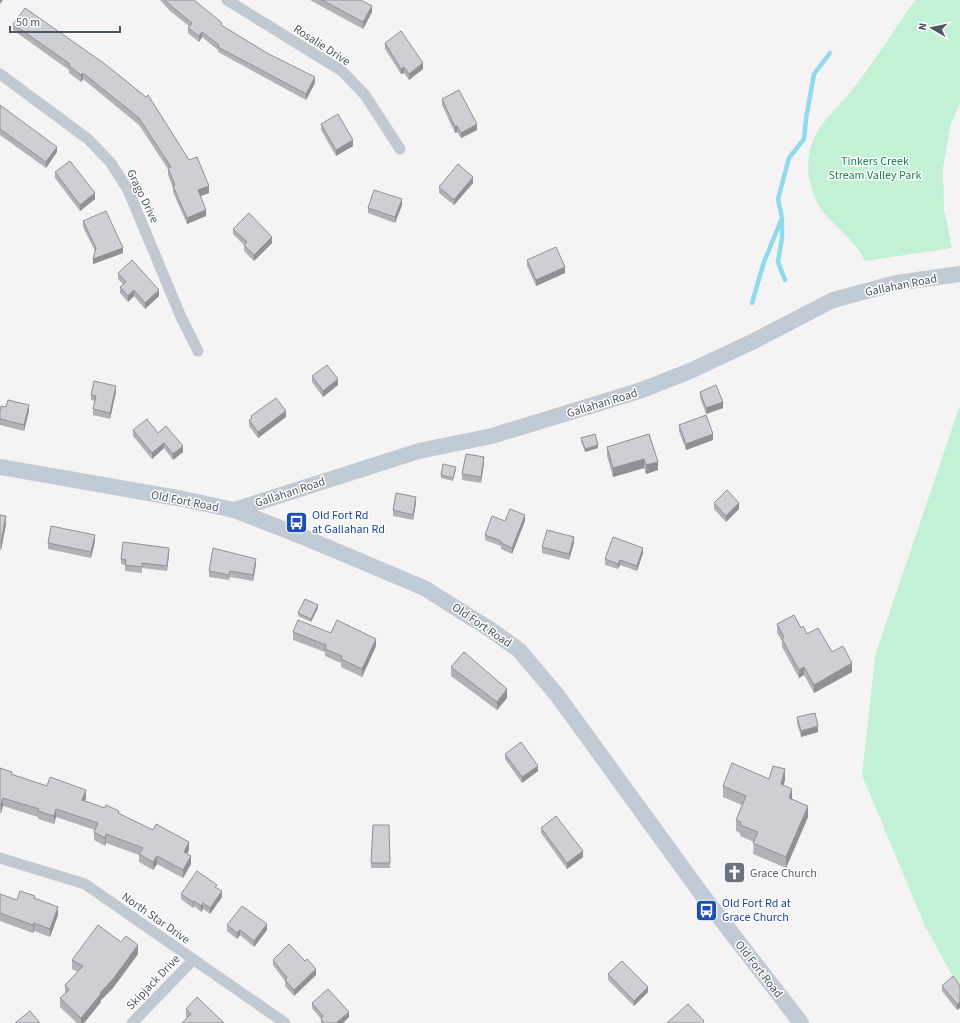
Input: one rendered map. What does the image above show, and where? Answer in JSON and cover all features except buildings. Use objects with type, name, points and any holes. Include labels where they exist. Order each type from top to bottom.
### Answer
[{"type":"main road","name":"Gallahan Road","points":[[234,510],[419,451],[492,436],[642,390],[690,371],[754,341],[833,300],[896,283],[960,274]]},
{"type":"main road","name":"Old Fort Road","points":[[0,467],[183,499],[234,510],[301,536],[424,588],[491,630],[519,650],[557,695],[702,896],[801,1023]]},
{"type":"street","name":"Rosalie Drive","points":[[227,0],[342,71],[365,95],[400,149]]},
{"type":"street","name":"Grago Drive","points":[[0,74],[88,139],[111,163],[128,190],[181,317],[198,350]]},
{"type":"street","name":"North Star Drive","points":[[0,858],[85,884],[285,1023]]},
{"type":"street","name":"Skipjack Drive","points":[[132,1023],[193,960]]},
{"type":"green space","name":"Tinkers Creek Stream Valley Park","points":[[915,0],[960,0],[960,102],[950,127],[943,168],[944,209],[952,248],[865,261],[854,244],[827,216],[816,200],[809,177],[809,153],[814,138],[822,125],[847,96],[877,57]]},
{"type":"green space","points":[[960,405],[960,990],[925,926],[862,775],[875,656]]},
{"type":"waterway","points":[[752,303],[764,262],[782,218],[778,199],[789,158],[804,139],[814,74],[830,53]]},
{"type":"waterway","points":[[782,221],[782,238],[778,262],[785,280]]},
{"type":"place","name":"Old Fort Rd at Gallahan Rd","points":[[297,522]]},
{"type":"place","name":"Grace Church","points":[[734,873]]},
{"type":"place","name":"Old Fort Rd at Grace Church","points":[[707,910]]}]
